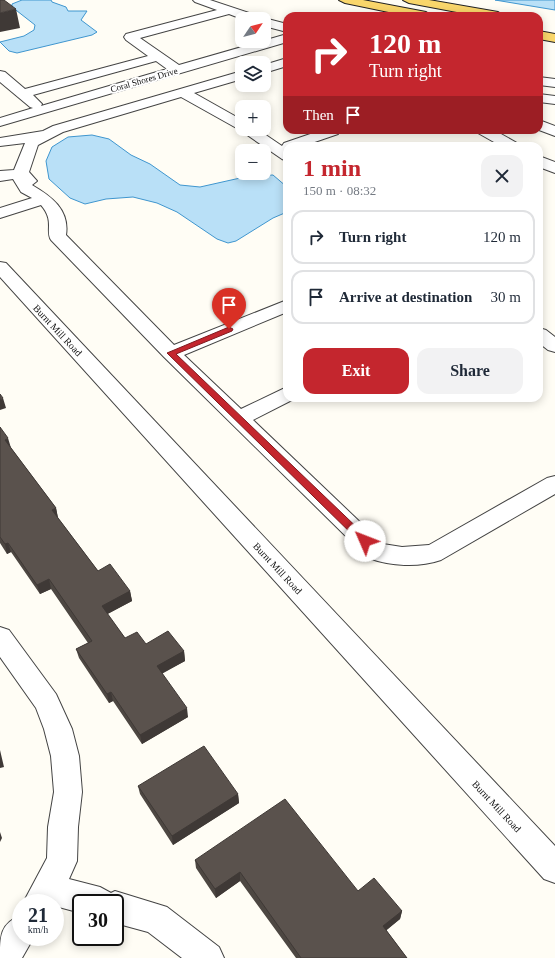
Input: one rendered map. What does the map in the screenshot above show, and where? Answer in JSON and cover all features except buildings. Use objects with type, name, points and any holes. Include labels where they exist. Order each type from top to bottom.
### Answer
[{"type":"main road","points":[[345,0],[406,12]]},
{"type":"main road","points":[[409,0],[476,12]]},
{"type":"main road","points":[[543,36],[555,38]]},
{"type":"street","points":[[199,0],[235,13]]},
{"type":"street","points":[[178,70],[130,37],[228,11]]},
{"type":"street","points":[[271,24],[283,27]]},
{"type":"street","name":"Coral Shores Drive","points":[[0,122],[283,39]]},
{"type":"street","points":[[23,94],[158,57]]},
{"type":"street","points":[[271,67],[283,63]]},
{"type":"street","points":[[0,75],[42,110]]},
{"type":"street","points":[[235,77],[58,129],[32,143],[26,155],[19,177],[21,182],[27,189],[38,195],[53,209],[58,221],[57,236],[171,353],[376,552],[402,556],[433,554],[555,484]]},
{"type":"street","points":[[543,81],[555,83]]},
{"type":"street","points":[[183,92],[235,122]]},
{"type":"street","points":[[543,98],[555,100]]},
{"type":"street","points":[[543,126],[555,132]]},
{"type":"street","points":[[304,142],[323,134]]},
{"type":"street","points":[[490,134],[504,142]]},
{"type":"street","points":[[0,142],[46,135]]},
{"type":"street","points":[[260,136],[283,149]]},
{"type":"street","points":[[543,163],[555,168]]},
{"type":"street","points":[[0,176],[21,173]]},
{"type":"street","points":[[0,201],[38,195]]},
{"type":"street","points":[[0,212],[38,195]]},
{"type":"street","name":"Burnt Mill Road","points":[[0,267],[555,868]]},
{"type":"street","points":[[171,353],[283,308]]},
{"type":"street","points":[[543,337],[555,346]]},
{"type":"street","points":[[238,418],[283,396]]},
{"type":"street","points":[[0,637],[47,702],[58,729],[65,756],[68,792],[63,827],[62,861],[45,894]]},
{"type":"street","points":[[124,909],[156,918],[208,958]]},
{"type":"street","points":[[4,958],[12,945]]},
{"type":"water","points":[[22,0],[51,0],[52,2],[66,7],[68,11],[87,11],[81,20],[97,32],[92,35],[17,53],[9,51],[0,42],[24,36],[34,30],[35,25],[12,7],[12,4]]},
{"type":"water","points":[[495,0],[555,0],[555,10]]},
{"type":"water","points":[[92,135],[109,139],[131,155],[150,164],[180,185],[200,187],[235,179],[271,180],[271,175],[273,175],[283,184],[283,214],[273,218],[236,241],[228,243],[217,239],[177,212],[157,203],[133,197],[106,199],[85,204],[70,198],[49,179],[46,161],[52,147],[68,137]]},
{"type":"route","points":[[229,329],[171,353],[365,541]]}]
